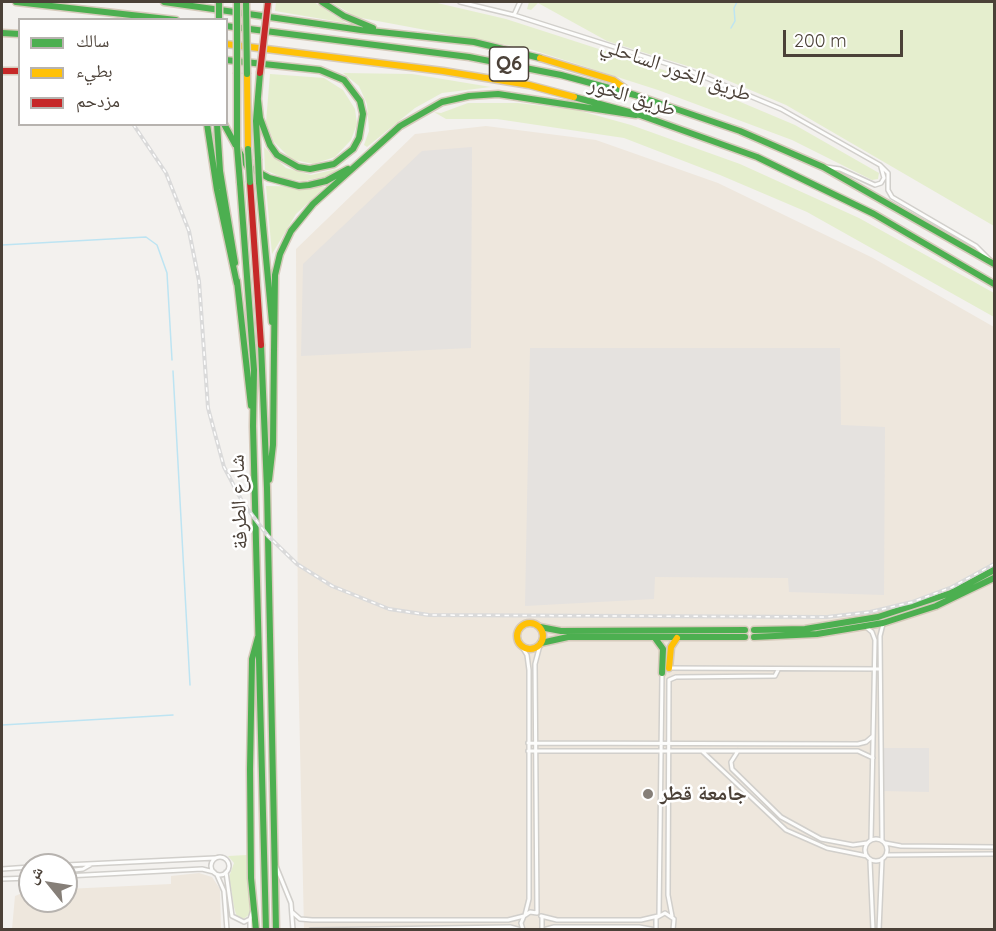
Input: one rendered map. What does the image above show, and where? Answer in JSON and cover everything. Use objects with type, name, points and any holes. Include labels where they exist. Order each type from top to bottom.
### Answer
[{"type":"main road","points":[[16,2],[158,18]]},
{"type":"main road","points":[[164,2],[474,42],[524,53],[613,80],[633,94]]},
{"type":"main road","points":[[219,2],[219,18]]},
{"type":"main road","name":"شارع الطرفة","points":[[237,2],[237,147],[253,361],[266,930]]},
{"type":"main road","name":"شارع الطرفة","points":[[246,2],[248,149],[260,317],[267,488],[276,930]]},
{"type":"main road","points":[[268,2],[258,100],[258,159],[274,351]]},
{"type":"main road","points":[[322,2],[358,23],[382,31]]},
{"type":"main road","name":"طريق الخور","points":[[228,26],[469,57],[561,75],[633,94],[740,131],[823,167],[993,263]]},
{"type":"main road","points":[[2,33],[18,34]]},
{"type":"main road","name":"طريق الخور","points":[[228,44],[443,71],[508,82],[587,99],[640,115],[757,157],[806,180],[874,214],[994,284]]},
{"type":"main road","points":[[228,60],[320,70],[344,80],[353,90],[361,108],[362,126],[359,138],[353,149],[334,164],[322,168],[298,167],[277,155],[270,145],[260,118],[258,100]]},
{"type":"main road","points":[[2,71],[18,71]]},
{"type":"main road","points":[[267,488],[273,445],[275,275],[285,243],[304,213],[420,112],[442,102],[469,96],[521,96],[628,116],[640,115]]},
{"type":"main road","points":[[207,126],[217,190],[237,284]]},
{"type":"main road","points":[[217,126],[253,426]]},
{"type":"main road","points":[[225,126],[247,166],[269,178],[298,186],[326,181],[366,157]]},
{"type":"main road","points":[[994,570],[951,593],[878,617],[805,629],[754,634],[800,636],[866,627],[936,606],[994,578]]},
{"type":"main road","points":[[531,623],[540,627],[561,631],[745,634],[677,638],[562,637],[531,649],[522,647],[517,638],[520,627],[531,623]]},
{"type":"main road","points":[[540,627],[543,635],[541,644]]},
{"type":"main road","points":[[256,930],[253,908],[251,671],[252,650],[259,636]]},
{"type":"main road","points":[[653,638],[663,649],[662,673]]},
{"type":"main road","points":[[669,668],[671,647],[677,638]]},
{"type":"street","name":"طريق الخور الساحلي","points":[[460,2],[514,15],[690,70],[822,130],[880,165]]},
{"type":"street","points":[[514,15],[520,2]]},
{"type":"street","points":[[823,167],[840,169],[875,185],[881,183],[884,178],[880,165]]},
{"type":"street","points":[[880,165],[889,175],[888,190],[892,197],[976,246],[993,263]]},
{"type":"street","points":[[879,930],[882,860],[886,855],[880,669],[883,623]]},
{"type":"street","points":[[866,627],[874,637],[873,758],[868,858],[873,868],[873,930]]},
{"type":"street","points":[[537,913],[535,676],[541,644]]},
{"type":"street","points":[[311,930],[321,928],[510,927],[522,930],[521,923],[529,899],[529,676],[527,655],[522,647]]},
{"type":"street","points":[[541,916],[544,923],[542,930],[568,927],[644,927],[656,930],[655,922],[659,916],[662,673],[669,668],[880,669]]},
{"type":"street","points":[[673,930],[675,923],[668,895],[668,684],[672,677],[775,676],[778,675],[778,669]]},
{"type":"street","points":[[529,676],[535,676]]},
{"type":"street","points":[[661,717],[669,716]]},
{"type":"street","points":[[528,743],[858,744],[867,742],[873,736]]},
{"type":"street","points":[[528,751],[858,751],[873,758]]},
{"type":"street","points":[[702,751],[786,830],[827,848],[882,860]]},
{"type":"street","points":[[738,751],[731,762],[732,769],[782,818],[821,839],[853,845],[884,842],[901,846],[994,847]]},
{"type":"street","points":[[886,855],[994,854]]},
{"type":"street","points":[[78,864],[222,857],[227,860],[229,867],[226,872],[232,916],[241,922],[250,919]]},
{"type":"street","points":[[215,858],[211,864],[224,891],[227,930]]},
{"type":"street","points":[[78,870],[91,863]]},
{"type":"street","name":"شارع الطرفة","points":[[274,864],[290,897],[293,930]]},
{"type":"street","points":[[4,869],[7,879]]},
{"type":"street","points":[[78,875],[202,869],[215,874],[226,872]]},
{"type":"street","points":[[2,879],[18,879]]},
{"type":"street","points":[[250,930],[253,908]]},
{"type":"street","points":[[292,912],[300,919],[321,920],[508,920],[537,913],[557,920],[645,920],[667,914],[672,916]]},
{"type":"street","points":[[321,920],[321,928]]},
{"type":"street","points":[[339,928],[340,920]]},
{"type":"street","points":[[364,920],[364,928]]},
{"type":"street","points":[[380,920],[380,928]]},
{"type":"shaded area","points":[[486,126],[596,140],[718,183],[873,258],[994,327],[994,929],[304,929],[298,657],[296,249],[415,134]]},
{"type":"shaded area","points":[[472,147],[471,348],[301,356],[303,264],[422,151]]},
{"type":"shaded area","points":[[530,348],[840,348],[841,425],[885,427],[884,595],[789,592],[788,578],[655,577],[654,599],[525,606]]},
{"type":"shaded area","points":[[883,748],[929,748],[929,792],[882,791]]},
{"type":"shaded area","points":[[199,873],[212,877],[220,889],[221,929],[12,929],[15,896],[18,895],[18,913],[78,913],[78,888],[171,884],[171,876]]},
{"type":"green space","points":[[276,2],[314,2],[346,23],[275,11]]},
{"type":"green space","points":[[331,2],[433,2],[506,19],[667,71],[795,125],[879,173],[878,179],[872,180],[792,140],[658,90],[533,50],[356,17]]},
{"type":"green space","points":[[529,2],[994,2],[994,226],[786,105],[710,73],[607,41],[538,3],[531,10],[527,9]]},
{"type":"green space","points":[[343,73],[412,74],[491,87],[442,93],[415,108],[367,147],[364,145],[369,131],[367,104],[359,86]]},
{"type":"green space","points":[[270,74],[324,78],[343,90],[355,109],[357,124],[351,140],[335,157],[313,164],[291,159],[274,142],[266,122]]},
{"type":"green space","points":[[468,103],[518,103],[577,110],[631,125],[740,164],[859,218],[994,293],[994,317],[807,212],[624,138],[497,119],[446,119],[434,112],[441,113]]},
{"type":"green space","points":[[264,147],[286,168],[311,175],[345,167],[328,176],[303,181],[286,179],[265,170]]},
{"type":"green space","points":[[266,186],[325,187],[296,214],[272,254]]},
{"type":"green space","points":[[247,855],[250,914],[242,920],[237,918],[234,907],[229,877],[234,863],[228,856]]},
{"type":"waterway","points":[[731,28],[735,21],[734,8],[737,2]]},
{"type":"waterway","points":[[2,245],[146,237],[157,245],[167,273],[172,360]]},
{"type":"waterway","points":[[173,371],[190,685]]},
{"type":"waterway","points":[[2,725],[173,715]]},
{"type":"railway","points":[[134,126],[166,173],[189,231],[199,281],[208,408],[224,467],[243,503],[268,536],[297,564],[332,586],[389,609],[429,615],[827,617],[870,612],[912,602],[952,587],[994,564]]},
{"type":"traffic: fast","points":[[16,2],[158,18]]},
{"type":"traffic: fast","points":[[164,2],[361,30],[474,42],[540,58]]},
{"type":"traffic: fast","points":[[219,2],[219,18]]},
{"type":"traffic: fast","points":[[237,2],[237,74]]},
{"type":"traffic: fast","points":[[246,2],[247,74]]},
{"type":"traffic: fast","points":[[322,2],[344,16],[373,28]]},
{"type":"traffic: fast","points":[[228,26],[469,57],[561,75],[635,95],[740,131],[823,167],[994,264]]},
{"type":"traffic: fast","points":[[2,33],[18,34]]},
{"type":"traffic: fast","points":[[228,60],[320,70],[344,80],[360,101],[363,114],[359,138],[353,149],[334,164],[310,169],[298,167],[277,155],[270,145],[260,118],[258,100]]},
{"type":"traffic: fast","points":[[258,159],[256,121],[260,73]]},
{"type":"traffic: fast","points":[[237,74],[237,147]]},
{"type":"traffic: fast","points":[[274,351],[275,275],[280,254],[291,231],[313,204],[400,126],[442,102],[469,96],[498,94],[636,115]]},
{"type":"traffic: fast","points":[[574,97],[640,115],[757,157],[874,214],[994,284]]},
{"type":"traffic: fast","points":[[207,126],[217,190],[237,284]]},
{"type":"traffic: fast","points":[[217,126],[220,171],[235,263]]},
{"type":"traffic: fast","points":[[225,126],[247,166],[269,178],[299,186],[309,185],[326,181],[348,169]]},
{"type":"traffic: fast","points":[[237,147],[240,183]]},
{"type":"traffic: fast","points":[[248,149],[250,182]]},
{"type":"traffic: fast","points":[[258,159],[259,182]]},
{"type":"traffic: fast","points":[[259,182],[272,322]]},
{"type":"traffic: fast","points":[[240,183],[254,370],[253,426],[266,930]]},
{"type":"traffic: fast","points":[[237,281],[251,406]]},
{"type":"traffic: fast","points":[[261,345],[267,488],[276,930]]},
{"type":"traffic: fast","points":[[269,480],[273,445],[274,349]]},
{"type":"traffic: fast","points":[[754,630],[805,629],[878,617],[951,593],[994,570]]},
{"type":"traffic: fast","points":[[754,637],[817,634],[883,623],[936,606],[994,578]]},
{"type":"traffic: fast","points":[[540,627],[561,631],[745,630]]},
{"type":"traffic: fast","points":[[256,930],[251,878],[250,769],[252,659],[258,637]]},
{"type":"traffic: fast","points":[[541,643],[568,637],[745,637]]},
{"type":"traffic: fast","points":[[655,638],[663,649],[662,673]]},
{"type":"traffic: slow","points":[[228,44],[443,71],[529,85],[574,97]]},
{"type":"traffic: slow","points":[[540,58],[613,80],[627,90]]},
{"type":"traffic: slow","points":[[247,74],[248,149]]},
{"type":"traffic: slow","points":[[530,623],[539,627],[543,636],[539,645],[530,649],[521,645],[517,636],[521,627],[530,623]]},
{"type":"traffic: slow","points":[[669,668],[671,647],[677,638]]},
{"type":"traffic: jam","points":[[260,73],[268,2]]},
{"type":"traffic: jam","points":[[2,71],[18,71]]},
{"type":"traffic: jam","points":[[250,182],[261,345]]},
{"type":"place","name":"جامعة قطر","points":[[648,794]]}]
